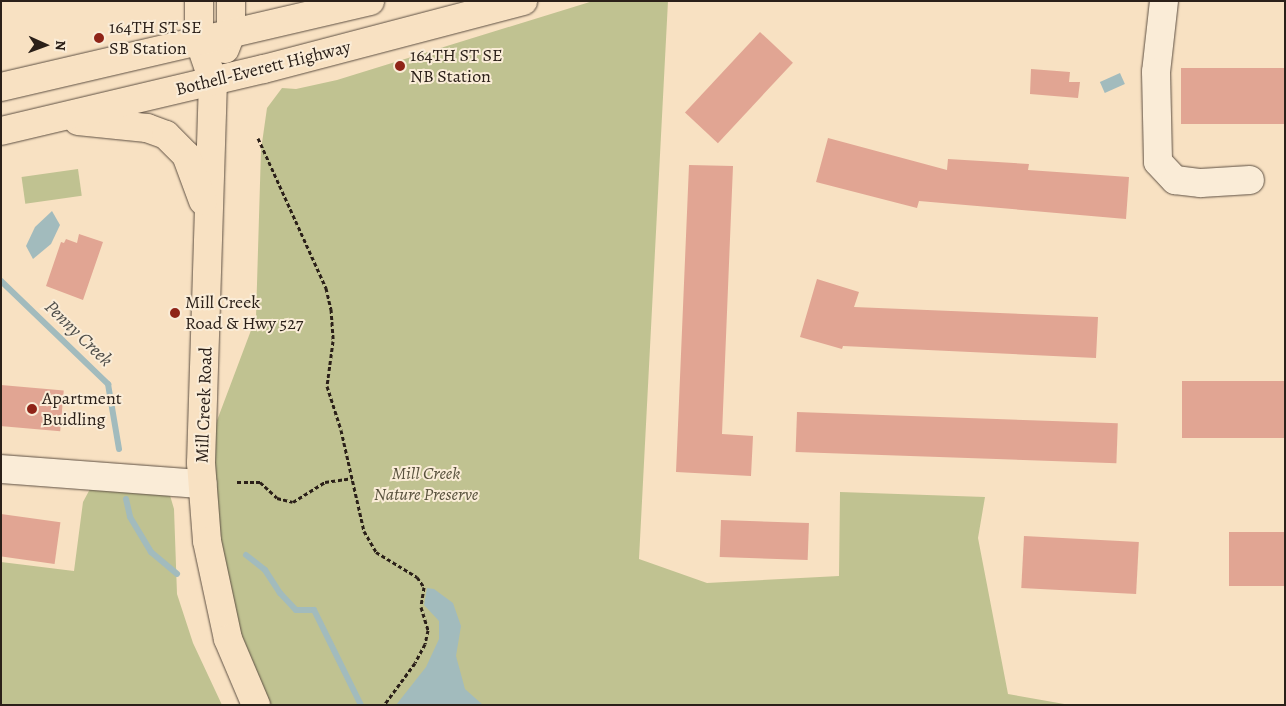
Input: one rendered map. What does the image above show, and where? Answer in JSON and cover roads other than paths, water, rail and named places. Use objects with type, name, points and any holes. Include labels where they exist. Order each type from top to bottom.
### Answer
[{"type":"main road","points":[[199,40],[200,1]]},
{"type":"main road","points":[[214,81],[231,32],[232,1]]},
{"type":"main road","name":"Bothell-Everett Highway","points":[[1,130],[214,81],[523,1]]},
{"type":"main road","points":[[1,87],[353,2]]},
{"type":"main road","name":"Mill Creek Road","points":[[199,40],[214,81],[202,484],[207,541],[216,590],[228,639],[256,705]]},
{"type":"main road","points":[[45,120],[102,122],[146,128],[166,136],[186,155],[195,174],[202,196],[209,247]]},
{"type":"lane","points":[[1164,1],[1156,72],[1158,162],[1175,180],[1201,183],[1250,180]]},
{"type":"lane","points":[[1,469],[202,484]]},
{"type":"water","points":[[1120,73],[1125,84],[1105,93],[1100,82]]},
{"type":"water","points":[[52,211],[60,225],[51,244],[33,259],[26,246],[35,227]]},
{"type":"water","points":[[427,588],[434,589],[453,603],[461,626],[456,656],[465,689],[483,705],[396,705],[426,667],[439,639],[439,621],[424,605]]},
{"type":"waterway","name":"Penny Creek","points":[[1,281],[108,384],[119,449]]},
{"type":"waterway","name":"Penny Creek","points":[[126,499],[130,517],[151,552],[177,574]]},
{"type":"waterway","name":"Penny Creek","points":[[246,555],[265,570],[280,593],[296,610],[314,610],[361,705]]},
{"type":"place","name":"164TH ST SE SB Station","points":[[99,38]]},
{"type":"place","name":"164TH ST SE NB Station","points":[[400,66]]},
{"type":"place","name":"Mill Creek Road & Hwy 527","points":[[175,313]]},
{"type":"place","name":"Apartment Buidling","points":[[32,409]]},
{"type":"park label","name":"Mill Creek Nature Preserve","points":[[426,484]]}]
